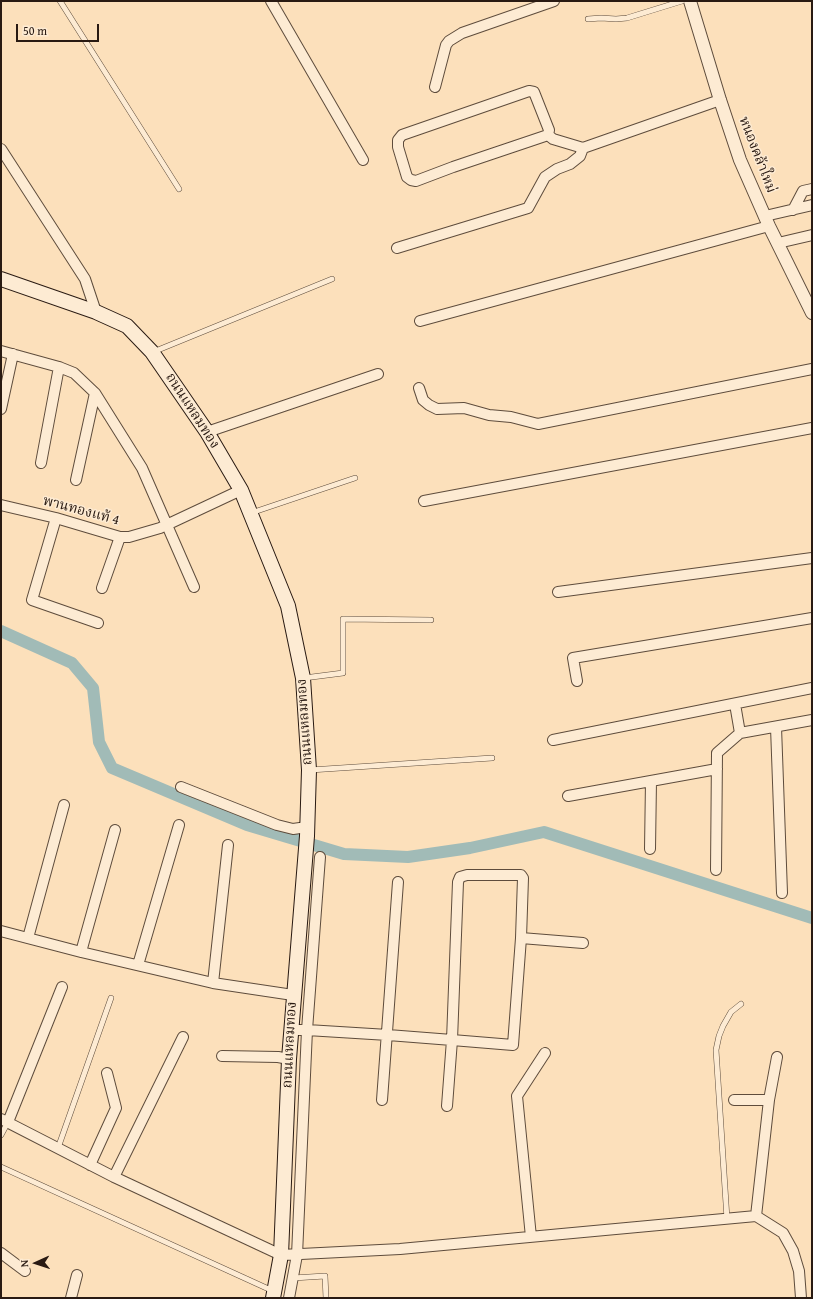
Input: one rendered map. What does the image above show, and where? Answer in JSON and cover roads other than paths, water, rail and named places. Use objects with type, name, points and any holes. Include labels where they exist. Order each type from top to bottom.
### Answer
[{"type":"main road","name":"ถนนแหลมทอง","points":[[1,279],[96,312],[127,326],[152,352],[208,432],[240,490],[288,606],[303,678],[309,770],[307,831],[289,1059],[281,1255],[274,1295]]},
{"type":"street","points":[[271,1],[363,160]]},
{"type":"street","points":[[435,87],[446,45],[449,41],[462,33],[554,1]]},
{"type":"street","name":"หนองคล้าใหม่","points":[[690,1],[740,160],[767,221],[812,313]]},
{"type":"street","points":[[529,91],[534,92],[549,130],[548,135],[460,164],[416,181],[410,180],[406,177],[398,147],[398,140],[402,135],[529,91]]},
{"type":"street","points":[[548,135],[553,139],[583,148],[720,100]]},
{"type":"street","points":[[397,248],[528,208],[546,176],[557,169],[570,164],[580,156],[583,148]]},
{"type":"street","points":[[1,149],[85,279],[96,312]]},
{"type":"street","points":[[793,210],[803,191],[812,189]]},
{"type":"street","points":[[420,321],[767,221],[793,210],[812,206]]},
{"type":"street","points":[[778,243],[812,235]]},
{"type":"street","points":[[1,351],[59,367],[74,373],[95,393],[142,468],[194,587]]},
{"type":"street","points":[[1,408],[13,354]]},
{"type":"street","points":[[41,463],[59,367]]},
{"type":"street","points":[[419,388],[424,400],[429,405],[437,409],[464,408],[489,415],[511,417],[538,424],[812,369]]},
{"type":"street","points":[[208,432],[378,374]]},
{"type":"street","points":[[76,480],[95,393]]},
{"type":"street","points":[[424,501],[812,428]]},
{"type":"street","name":"พานทองแท้ 4","points":[[1,505],[56,518],[120,537],[143,534],[167,525],[240,490]]},
{"type":"street","points":[[56,518],[32,600],[98,623]]},
{"type":"street","points":[[102,588],[120,537]]},
{"type":"street","points":[[558,592],[812,558]]},
{"type":"street","points":[[577,681],[573,658],[812,618]]},
{"type":"street","points":[[553,740],[812,688]]},
{"type":"street","points":[[735,704],[740,733]]},
{"type":"street","points":[[716,870],[717,753],[740,733],[812,720]]},
{"type":"street","points":[[776,726],[782,893]]},
{"type":"street","points":[[568,796],[717,769]]},
{"type":"street","points":[[650,849],[651,781]]},
{"type":"street","points":[[181,787],[277,825],[307,831]]},
{"type":"street","points":[[28,938],[64,805]]},
{"type":"street","points":[[138,965],[179,825]]},
{"type":"street","points":[[81,952],[115,830]]},
{"type":"street","points":[[213,983],[228,845]]},
{"type":"street","points":[[289,1298],[297,1255],[307,1030],[320,857]]},
{"type":"street","points":[[291,1030],[388,1035],[452,1040],[513,1045],[524,878],[520,875],[467,875],[460,877],[458,882],[452,1040],[448,1106]]},
{"type":"street","points":[[382,1100],[388,1035],[398,882]]},
{"type":"street","points":[[1,931],[81,952],[213,983],[293,995]]},
{"type":"street","points":[[521,938],[583,943]]},
{"type":"street","points":[[62,987],[5,1120],[114,1177],[281,1255],[400,1249],[756,1216],[783,1233],[793,1251],[799,1271],[801,1298]]},
{"type":"street","points":[[114,1177],[183,1037]]},
{"type":"street","points":[[531,1237],[518,1096],[544,1053]]},
{"type":"street","points":[[222,1056],[278,1057],[289,1059]]},
{"type":"street","points":[[756,1216],[769,1100],[777,1058]]},
{"type":"street","points":[[90,1165],[116,1108],[107,1073]]},
{"type":"street","points":[[734,1100],[769,1100]]},
{"type":"street","points":[[1,1253],[25,1271]]},
{"type":"street","points":[[71,1298],[76,1275]]},
{"type":"lane","points":[[60,1],[179,189]]},
{"type":"lane","points":[[588,19],[627,18],[682,1]]},
{"type":"lane","points":[[152,352],[332,279]]},
{"type":"lane","points":[[250,513],[355,478]]},
{"type":"lane","points":[[303,678],[343,673],[342,619],[431,620]]},
{"type":"lane","points":[[309,770],[492,758]]},
{"type":"lane","points":[[58,1148],[111,998]]},
{"type":"lane","points":[[727,1219],[716,1050],[723,1026],[731,1012],[741,1004]]},
{"type":"lane","points":[[1,1135],[5,1120]]},
{"type":"lane","points":[[1,1167],[274,1295]]},
{"type":"lane","points":[[293,1278],[325,1276],[326,1298]]},
{"type":"waterway","points":[[1,631],[72,663],[93,688],[99,742],[112,768],[247,825],[344,854],[408,857],[470,848],[544,832],[812,918]]}]
